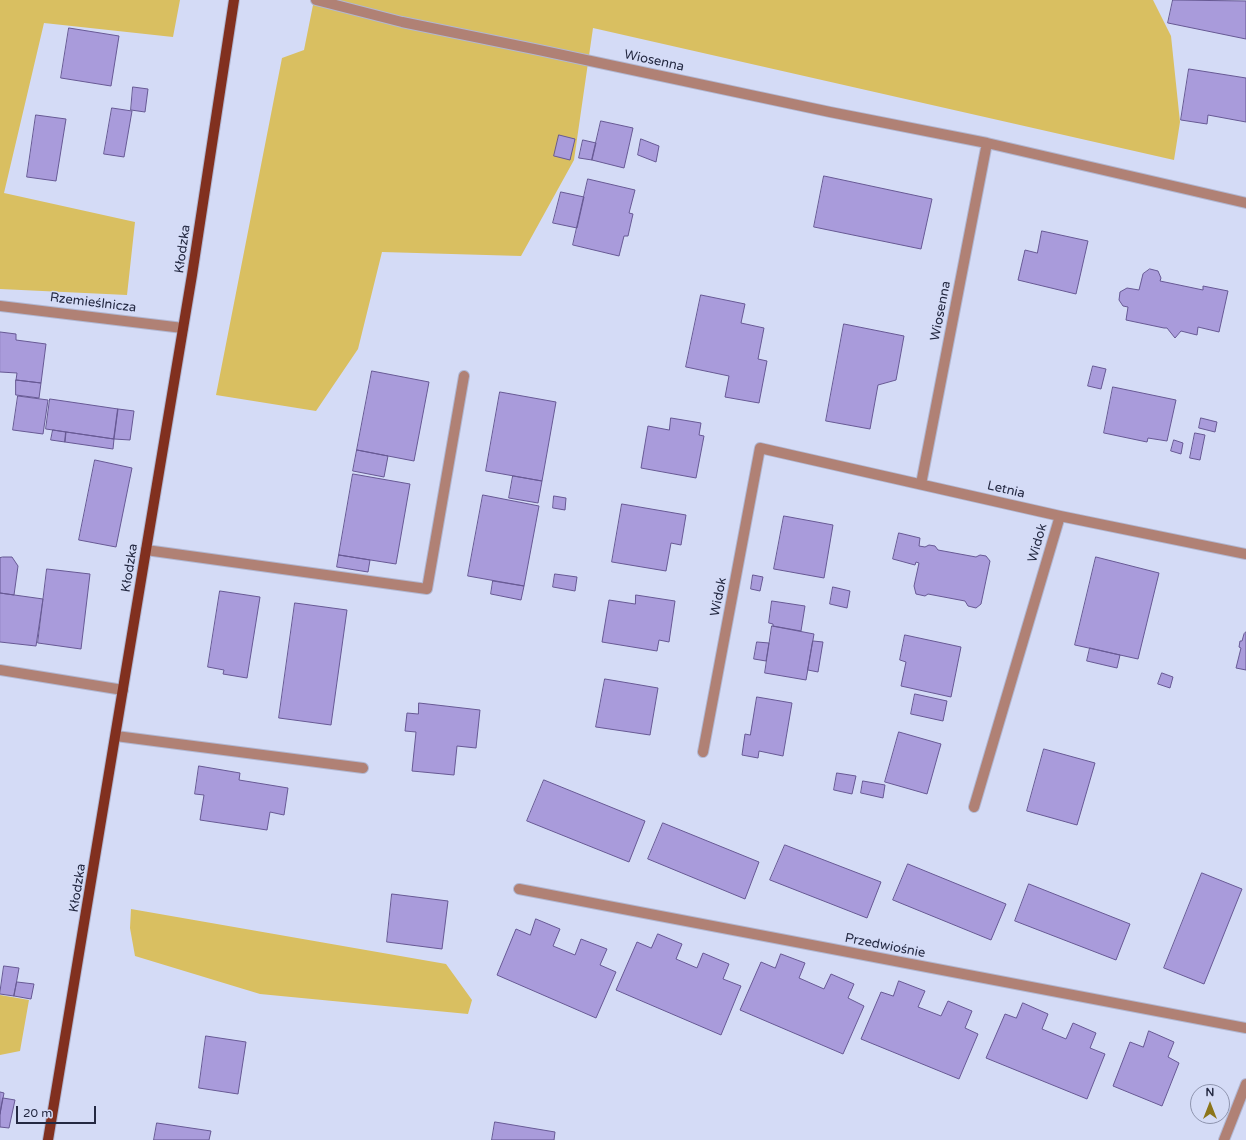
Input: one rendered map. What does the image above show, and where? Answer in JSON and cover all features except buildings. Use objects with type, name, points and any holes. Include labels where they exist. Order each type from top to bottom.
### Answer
[{"type":"main road","name":"Kłodzka","points":[[48,1140],[192,275],[234,0]]},
{"type":"street","name":"Wiosenna","points":[[316,0],[402,22],[830,112],[986,143],[1246,203]]},
{"type":"street","name":"Wiosenna","points":[[921,484],[986,143]]},
{"type":"street","name":"Rzemieślnicza","points":[[0,306],[183,328]]},
{"type":"street","points":[[146,550],[427,589],[464,376]]},
{"type":"street","name":"Letnia","points":[[760,448],[1060,516],[1246,554]]},
{"type":"street","name":"Widok","points":[[703,752],[760,448]]},
{"type":"street","name":"Widok","points":[[974,807],[1060,516]]},
{"type":"street","points":[[0,670],[123,690]]},
{"type":"street","points":[[116,736],[363,768]]},
{"type":"street","name":"Przedwiośnie","points":[[519,889],[1246,1028]]},
{"type":"street","points":[[1224,1140],[1246,1084]]},
{"type":"shaded area","points":[[0,0],[180,0],[173,37],[44,23],[4,193],[135,222],[127,295],[0,289]]},
{"type":"shaded area","points":[[314,0],[1153,0],[1171,36],[1180,122],[1174,160],[593,28],[574,160],[521,256],[382,252],[358,349],[316,411],[216,395],[282,58],[304,50]]},
{"type":"shaded area","points":[[131,909],[446,964],[472,1000],[468,1014],[260,994],[135,956],[130,928]]},
{"type":"shaded area","points":[[0,995],[29,1000],[20,1051],[0,1055]]}]
